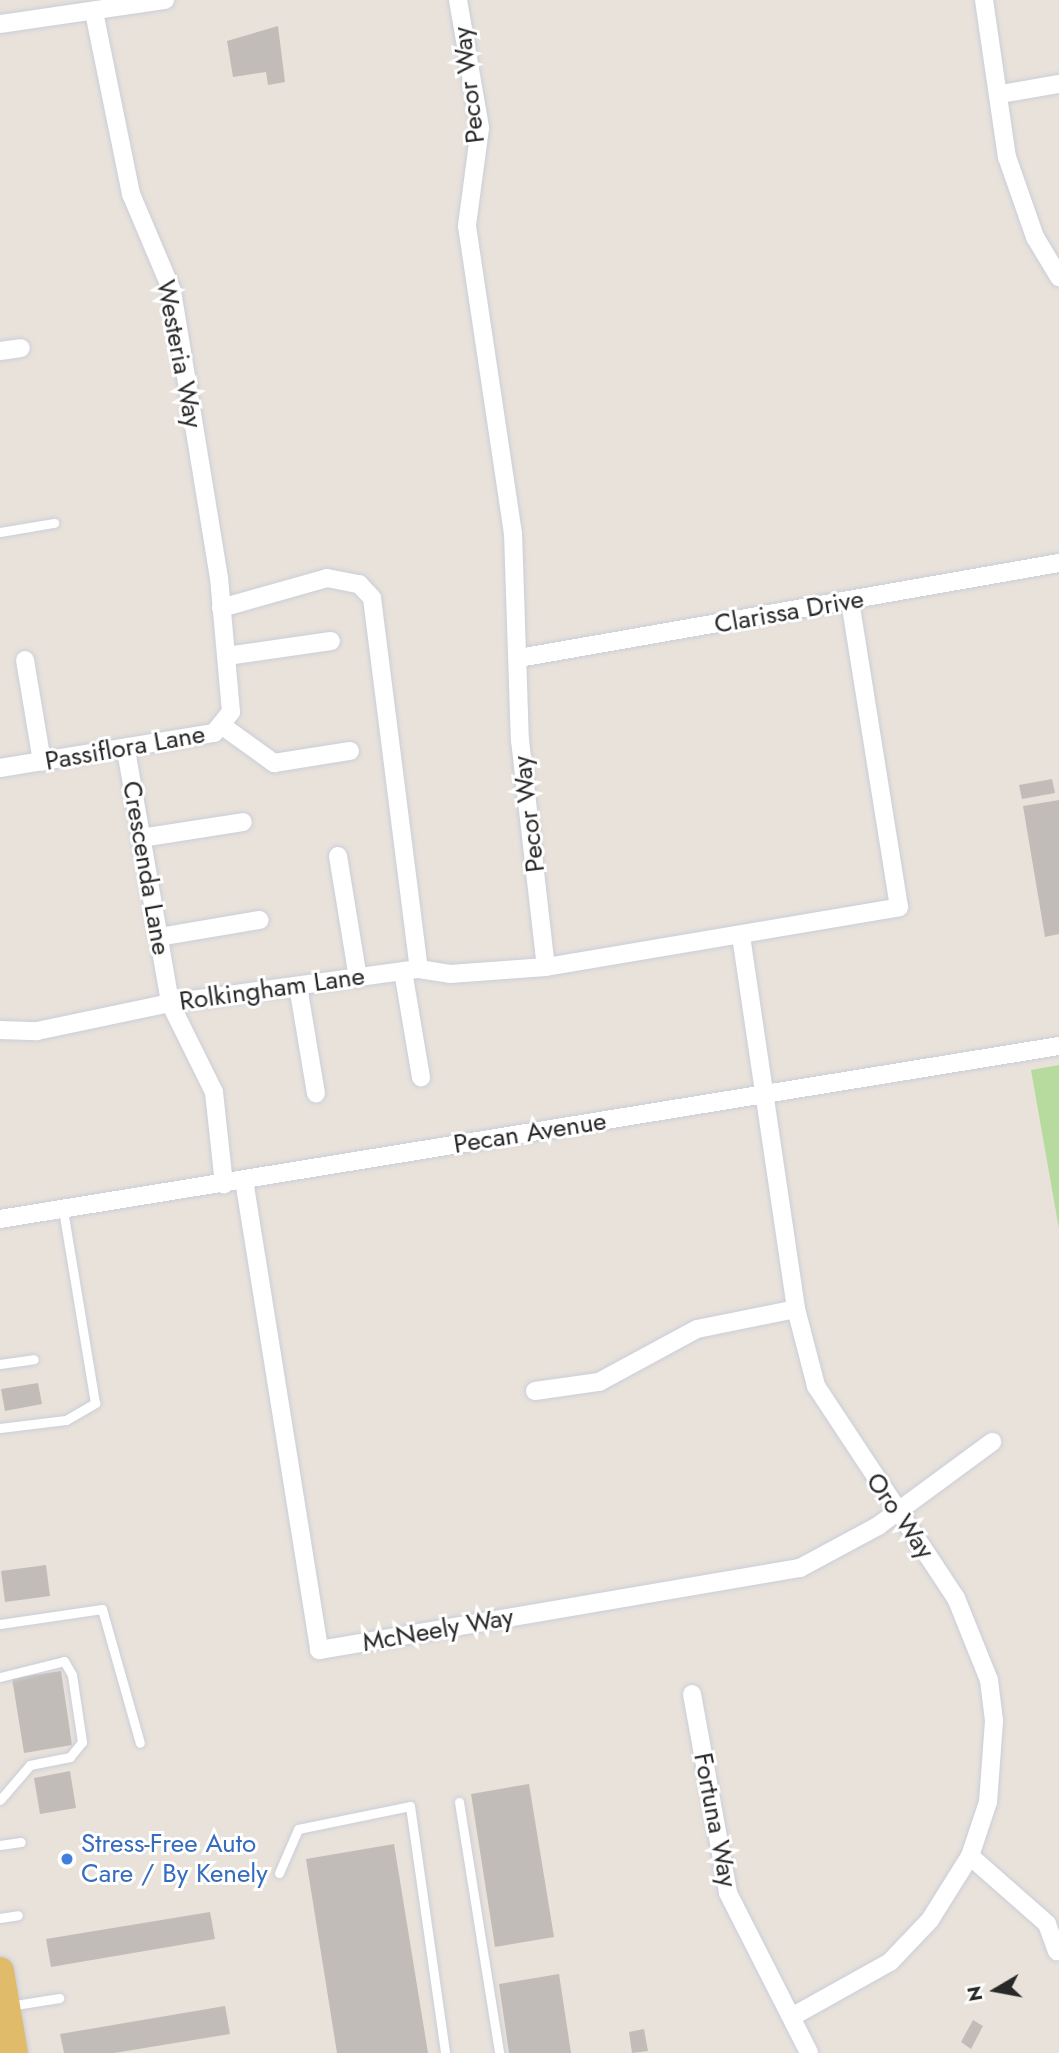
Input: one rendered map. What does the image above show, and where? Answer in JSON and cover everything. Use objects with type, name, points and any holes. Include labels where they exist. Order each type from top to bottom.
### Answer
[{"type":"main road","points":[[0,1971],[3,2007],[14,2053]]},
{"type":"street","points":[[0,24],[165,0]]},
{"type":"street","name":"Pecor Way","points":[[458,0],[480,128],[467,226],[513,533],[520,740],[546,967]]},
{"type":"street","points":[[984,0],[1019,198],[1059,277]]},
{"type":"street","name":"Westeria Way","points":[[94,12],[131,194],[172,290],[219,578]]},
{"type":"street","points":[[1001,94],[1059,84]]},
{"type":"street","points":[[0,351],[21,348]]},
{"type":"street","name":"Clarissa Drive","points":[[519,658],[850,602],[1059,563]]},
{"type":"street","name":"Passiflora Lane","points":[[0,768],[126,750],[224,727],[231,708],[219,578]]},
{"type":"street","points":[[221,608],[327,578],[359,584],[372,598],[421,1077]]},
{"type":"street","points":[[546,967],[741,936],[899,907],[850,602]]},
{"type":"street","points":[[227,656],[331,641]]},
{"type":"street","points":[[25,660],[42,762]]},
{"type":"street","points":[[224,727],[274,763],[350,751]]},
{"type":"street","name":"Crescenda Lane","points":[[126,750],[170,1003],[214,1092],[224,1184]]},
{"type":"street","points":[[141,838],[243,822]]},
{"type":"street","points":[[338,856],[358,978]]},
{"type":"street","points":[[159,937],[260,920]]},
{"type":"street","name":"Oro Way","points":[[741,936],[761,1096],[796,1309],[830,1414],[956,1598],[989,1681],[995,1759],[970,1856],[912,1944],[866,1978],[795,2015]]},
{"type":"street","name":"Rolkingham Lane","points":[[0,1030],[37,1031],[170,1003],[411,970],[450,974],[546,967]]},
{"type":"street","points":[[298,986],[316,1093]]},
{"type":"street","name":"Pecan Avenue","points":[[0,1219],[1059,1046]]},
{"type":"street","name":"McNeely Way","points":[[244,1180],[319,1650],[787,1572],[897,1511],[992,1442]]},
{"type":"street","points":[[535,1391],[586,1386],[696,1329],[796,1309]]},
{"type":"street","name":"Fortuna Way","points":[[692,1694],[728,1893],[795,2015],[809,2053]]},
{"type":"street","points":[[970,1856],[1047,1924],[1057,1951]]},
{"type":"lane","points":[[0,532],[54,523]]},
{"type":"lane","points":[[0,1428],[66,1420],[95,1403],[63,1209]]},
{"type":"lane","points":[[0,1364],[34,1359]]},
{"type":"lane","points":[[0,1624],[103,1609],[140,1744]]},
{"type":"lane","points":[[0,1677],[64,1661],[72,1675],[82,1742],[70,1757],[30,1765],[0,1800]]},
{"type":"lane","points":[[459,1802],[499,2053]]},
{"type":"lane","points":[[279,1873],[298,1829],[410,1806],[445,2053]]},
{"type":"lane","points":[[0,1845],[21,1842]]},
{"type":"lane","points":[[0,1918],[18,1915]]},
{"type":"lane","points":[[3,2007],[59,1998]]},
{"type":"green space","points":[[1059,1065],[1059,1229],[1031,1070]]},
{"type":"building","points":[[278,26],[285,82],[268,85],[266,72],[233,77],[227,41]]},
{"type":"building","points":[[1052,779],[1055,793],[1022,799],[1019,785]]},
{"type":"building","points":[[1059,800],[1059,934],[1045,937],[1023,806]]},
{"type":"building","points":[[38,1383],[42,1404],[5,1411],[1,1389]]},
{"type":"building","points":[[46,1565],[50,1596],[5,1602],[1,1571]]},
{"type":"building","points":[[61,1671],[72,1745],[24,1753],[12,1678]]},
{"type":"building","points":[[70,1771],[76,1808],[40,1814],[34,1778]]},
{"type":"building","points":[[529,1784],[554,1937],[495,1947],[471,1794]]},
{"type":"building","points":[[394,1844],[428,2053],[337,2053],[306,1859]]},
{"type":"building","points":[[210,1912],[215,1939],[51,1967],[46,1939]]},
{"type":"building","points":[[559,1974],[571,2053],[509,2053],[499,1984]]},
{"type":"building","points":[[225,2006],[230,2034],[114,2053],[64,2053],[60,2034]]},
{"type":"building","points":[[973,2020],[983,2026],[971,2049],[961,2042]]},
{"type":"building","points":[[644,2029],[648,2051],[632,2053],[629,2032]]},
{"type":"place","name":"Stress-Free Auto Care / By Kenely","points":[[67,1859]]}]
